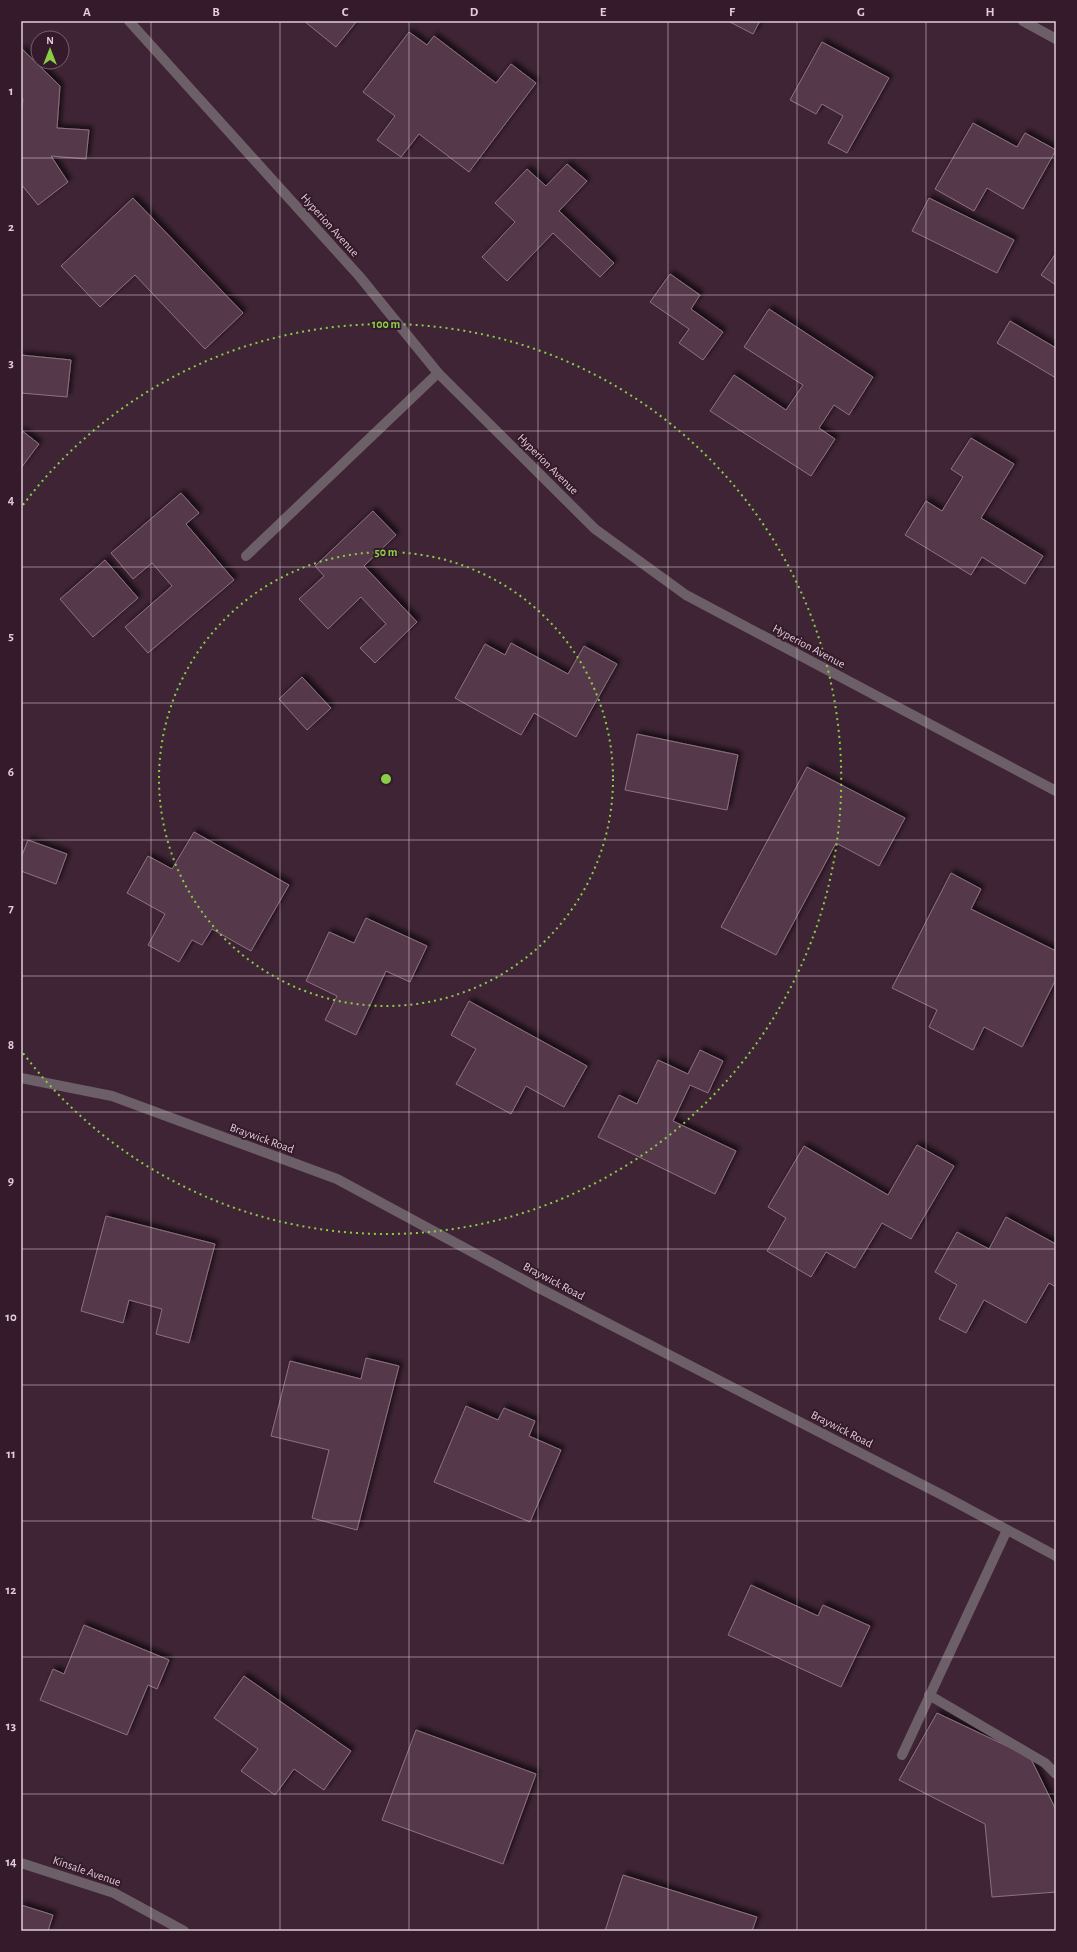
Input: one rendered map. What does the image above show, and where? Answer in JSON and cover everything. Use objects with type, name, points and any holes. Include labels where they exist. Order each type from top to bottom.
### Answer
[{"type":"street","name":"Hyperion Avenue","points":[[129,21],[360,277],[438,373],[595,529],[686,595],[1056,791]]},
{"type":"street","points":[[1023,21],[1056,39]]},
{"type":"street","points":[[246,556],[438,373]]},
{"type":"street","name":"Braywick Road","points":[[21,1078],[112,1096],[336,1178],[536,1286],[1056,1556]]},
{"type":"street","points":[[902,1755],[1007,1530]]},
{"type":"street","points":[[929,1695],[1045,1763],[1056,1774]]},
{"type":"street","name":"Kinsale Avenue","points":[[21,1863],[114,1893],[184,1931]]},
{"type":"building","points":[[304,21],[357,21],[336,47]]},
{"type":"building","points":[[728,21],[760,21],[753,34]]},
{"type":"building","points":[[409,32],[427,45],[434,36],[496,83],[511,64],[536,83],[469,172],[419,134],[401,157],[377,140],[395,116],[363,92]]},
{"type":"building","points":[[822,42],[889,78],[847,153],[828,143],[843,116],[822,104],[816,114],[790,100]]},
{"type":"building","points":[[21,48],[30,57],[30,70],[44,70],[60,86],[57,128],[89,130],[86,159],[51,156],[68,182],[38,205],[21,184],[21,114],[23,99],[21,97]]},
{"type":"building","points":[[973,123],[1017,147],[1025,133],[1056,150],[1023,209],[987,188],[974,211],[935,189]]},
{"type":"building","points":[[567,164],[587,181],[559,211],[614,263],[600,277],[553,233],[507,281],[482,257],[515,222],[495,203],[527,169],[546,186]]},
{"type":"building","points":[[133,198],[243,313],[205,349],[135,275],[100,307],[61,266]]},
{"type":"building","points":[[929,198],[1014,240],[997,273],[912,231]]},
{"type":"building","points":[[1056,253],[1056,285],[1041,275]]},
{"type":"building","points":[[670,274],[700,295],[691,309],[723,332],[703,360],[679,343],[689,329],[650,302]]},
{"type":"building","points":[[769,309],[873,377],[849,415],[834,405],[819,428],[835,439],[811,476],[710,411],[734,375],[786,410],[803,385],[744,347]]},
{"type":"building","points":[[1010,321],[1056,348],[1056,378],[997,343]]},
{"type":"building","points":[[21,355],[71,360],[67,397],[21,393]]},
{"type":"building","points":[[21,430],[39,444],[21,468]]},
{"type":"building","points":[[971,438],[1014,464],[981,518],[1043,556],[1025,584],[982,557],[971,575],[905,535],[926,501],[942,511],[963,477],[951,469]]},
{"type":"building","points":[[181,493],[199,513],[186,524],[234,580],[148,653],[125,627],[172,586],[152,563],[133,579],[111,553]]},
{"type":"building","points":[[373,511],[396,535],[364,566],[417,622],[375,663],[360,648],[386,624],[361,597],[328,629],[299,599],[324,576],[315,566]]},
{"type":"building","points":[[105,560],[138,598],[93,637],[60,599]]},
{"type":"building","points":[[511,643],[568,674],[584,646],[617,664],[576,737],[534,713],[521,735],[455,698],[485,644],[505,655]]},
{"type":"building","points":[[302,677],[331,708],[307,730],[279,699]]},
{"type":"building","points":[[637,734],[738,755],[727,810],[625,790]]},
{"type":"building","points":[[807,767],[905,818],[879,866],[836,843],[776,955],[721,927]]},
{"type":"building","points":[[194,832],[289,885],[251,951],[212,929],[202,945],[192,940],[179,962],[148,945],[165,914],[127,893],[148,856],[172,869]]},
{"type":"building","points":[[28,840],[67,854],[56,884],[21,871],[21,858]]},
{"type":"building","points":[[951,873],[981,889],[971,909],[1056,951],[1056,979],[1022,1047],[984,1027],[973,1050],[929,1027],[937,1010],[892,988]]},
{"type":"building","points":[[366,918],[427,946],[410,982],[386,971],[356,1035],[325,1020],[337,996],[306,981],[329,932],[354,943]]},
{"type":"building","points":[[469,1001],[587,1066],[564,1107],[526,1086],[511,1114],[456,1084],[476,1049],[451,1035]]},
{"type":"building","points":[[700,1050],[723,1061],[708,1093],[690,1085],[673,1121],[736,1151],[715,1194],[598,1137],[619,1095],[637,1104],[658,1060],[688,1074]]},
{"type":"building","points":[[917,1145],[954,1166],[911,1239],[882,1223],[855,1268],[826,1252],[811,1277],[767,1251],[786,1218],[768,1207],[804,1146],[888,1195]]},
{"type":"building","points":[[106,1216],[215,1244],[189,1343],[156,1334],[162,1309],[129,1300],[123,1323],[81,1311]]},
{"type":"building","points":[[1006,1217],[1056,1244],[1056,1287],[1049,1283],[1026,1323],[984,1300],[966,1333],[939,1319],[957,1285],[935,1272],[957,1232],[989,1249]]},
{"type":"building","points":[[366,1358],[399,1366],[357,1530],[312,1518],[329,1450],[271,1436],[290,1361],[361,1379]]},
{"type":"building","points":[[466,1406],[498,1420],[504,1408],[535,1421],[529,1436],[561,1450],[530,1522],[434,1482]]},
{"type":"building","points":[[751,1585],[818,1616],[823,1605],[870,1626],[841,1687],[728,1635]]},
{"type":"building","points":[[84,1625],[169,1660],[157,1689],[148,1685],[127,1735],[40,1700],[53,1669],[64,1674]]},
{"type":"building","points":[[244,1676],[351,1751],[324,1790],[294,1769],[275,1795],[241,1771],[258,1749],[214,1718]]},
{"type":"building","points":[[937,1713],[1030,1757],[1056,1810],[1056,1892],[992,1897],[985,1824],[899,1780]]},
{"type":"building","points":[[416,1730],[536,1774],[503,1864],[382,1820]]},
{"type":"building","points":[[623,1875],[757,1917],[752,1931],[605,1931]]},
{"type":"building","points":[[21,1905],[53,1915],[48,1931],[21,1931]]}]
